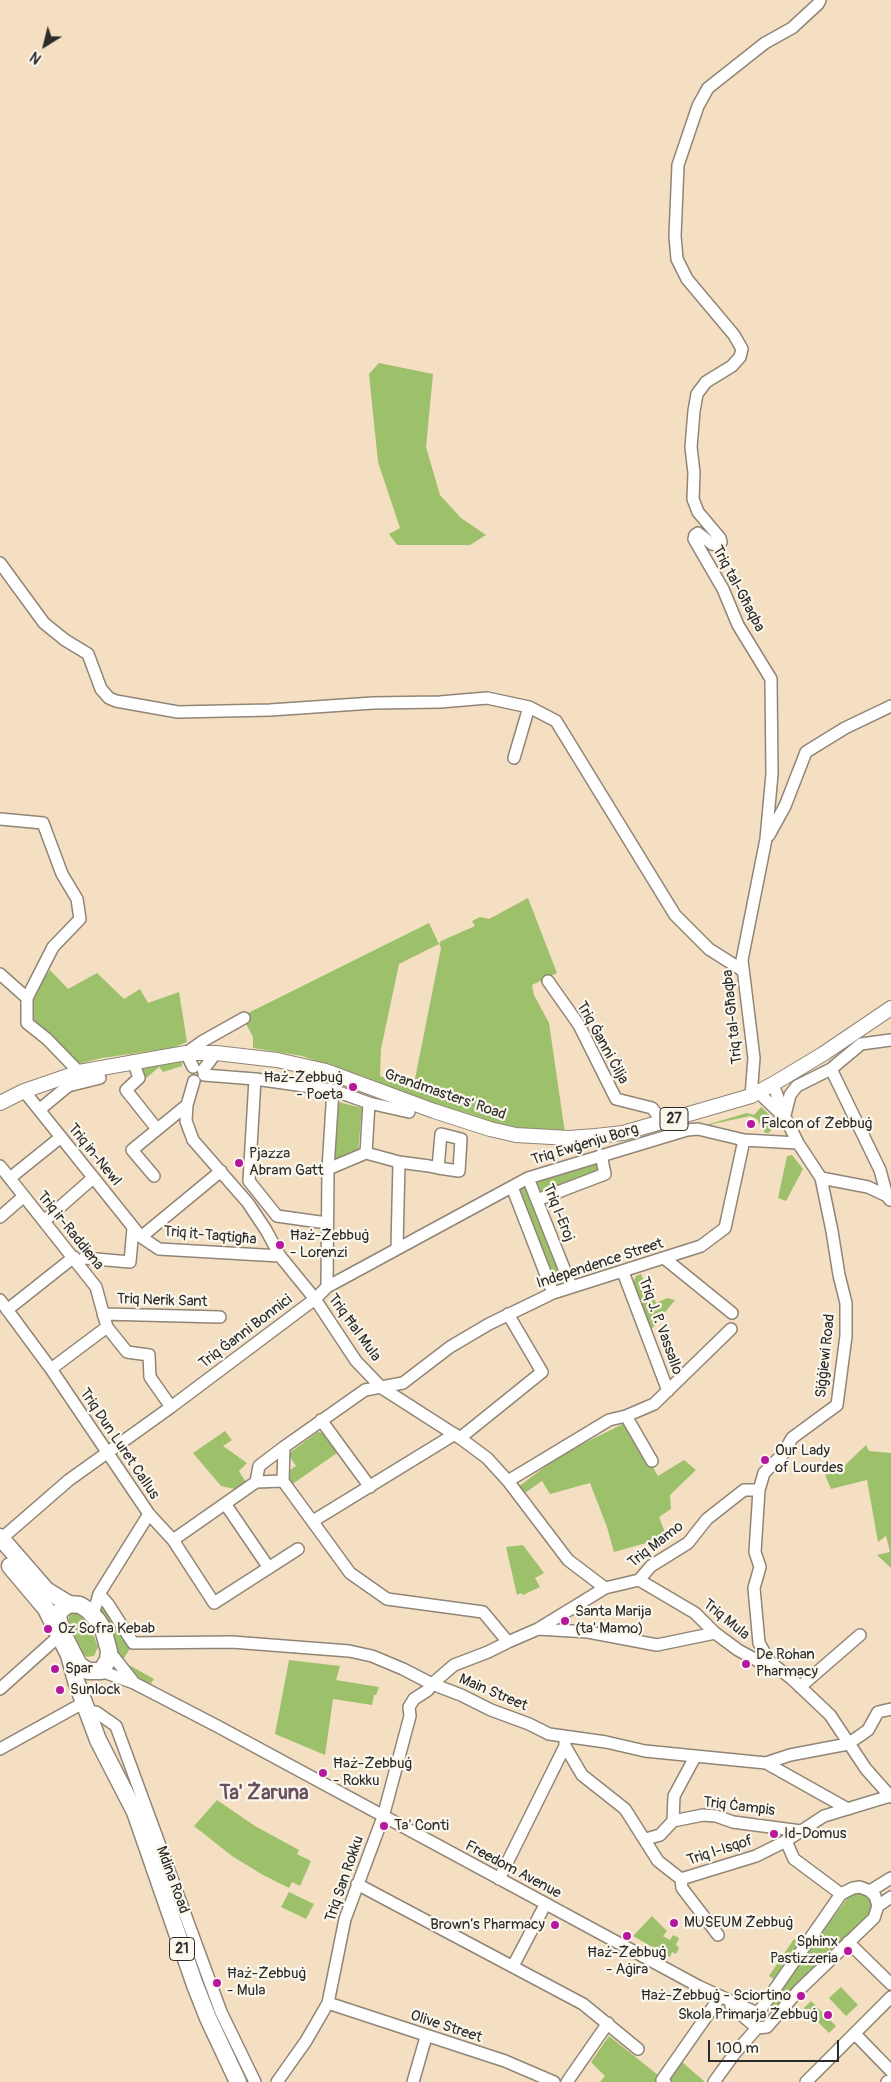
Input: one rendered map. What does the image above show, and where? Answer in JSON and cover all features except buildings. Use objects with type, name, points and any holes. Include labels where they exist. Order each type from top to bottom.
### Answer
[{"type":"highway","points":[[0,1543],[46,1590],[80,1605],[93,1615],[103,1629],[109,1651]]},
{"type":"highway","name":"Mdina Road","points":[[0,1543],[59,1630],[91,1669],[90,1708]]},
{"type":"highway","points":[[59,1630],[60,1611],[72,1603]]},
{"type":"highway","name":"Mdina Road","points":[[59,1630],[90,1708],[98,1740],[135,1812],[208,2018],[238,2082]]},
{"type":"highway","name":"Mdina Road","points":[[91,1669],[108,1660],[109,1651]]},
{"type":"main road","name":"Grandmasters' Road","points":[[0,1103],[24,1091],[79,1072],[186,1053],[216,1053],[277,1060],[326,1071],[434,1111],[490,1129],[516,1135],[560,1138],[596,1136],[623,1133],[754,1094],[773,1084],[891,1008]]},
{"type":"street","name":"Triq tal-Għaqba","points":[[754,1094],[754,1058],[742,965],[766,839],[772,774],[771,679],[738,625],[723,588],[694,539],[698,533],[712,544],[718,545],[721,542],[720,538],[698,512],[693,499],[694,474],[691,447],[697,394],[706,382],[732,366],[740,357],[742,349],[734,335],[687,279],[677,259],[675,236],[678,165],[698,106],[708,88],[765,43],[792,28],[820,0]]},
{"type":"street","points":[[0,562],[44,623],[65,640],[88,654],[101,689],[116,701],[178,712],[270,710],[487,698],[530,707],[556,721],[675,915],[709,948],[742,965]]},
{"type":"street","points":[[766,839],[785,806],[806,752],[845,728],[891,706]]},
{"type":"street","points":[[514,758],[530,707]]},
{"type":"street","points":[[0,820],[43,822],[62,874],[77,899],[80,919],[52,948],[27,998],[27,1023],[47,1039],[79,1072]]},
{"type":"street","points":[[0,974],[27,998]]},
{"type":"street","name":"Triq Ġanni Ċilja","points":[[548,981],[579,1025],[616,1099],[652,1108],[663,1122]]},
{"type":"street","points":[[244,1018],[186,1053],[198,1074],[255,1078],[333,1090],[369,1103],[409,1112]]},
{"type":"street","points":[[785,1117],[790,1095],[797,1086],[831,1069],[861,1044],[891,1040]]},
{"type":"street","name":"Triq Ħal Mula","points":[[216,1053],[198,1074],[187,1105],[186,1121],[193,1140],[248,1203],[280,1256],[315,1299],[356,1361],[382,1388],[458,1436],[487,1458],[508,1481],[518,1497],[568,1560],[604,1588]]},
{"type":"street","points":[[133,1061],[139,1078],[126,1090],[157,1129]]},
{"type":"street","points":[[831,1069],[880,1170],[889,1199]]},
{"type":"street","points":[[39,1110],[68,1086],[100,1078]]},
{"type":"street","points":[[255,1078],[249,1181],[277,1216],[327,1223]]},
{"type":"street","name":"Siġġiewi Road","points":[[770,1662],[760,1643],[754,1588],[760,1567],[755,1552],[758,1490],[764,1472],[784,1454],[792,1438],[837,1405],[846,1336],[846,1303],[821,1178],[798,1143],[785,1117],[773,1084]]},
{"type":"street","points":[[327,1287],[328,1169],[333,1090]]},
{"type":"street","name":"Triq in-Newl","points":[[24,1091],[141,1238]]},
{"type":"street","name":"Siġġiewi Road","points":[[754,1094],[785,1117]]},
{"type":"street","points":[[366,1153],[369,1103]]},
{"type":"street","points":[[154,1176],[132,1150],[187,1105]]},
{"type":"street","name":"Triq Ewġenju Borg","points":[[528,1178],[687,1130],[698,1129],[744,1140],[798,1143]]},
{"type":"street","points":[[10,1178],[61,1137]]},
{"type":"street","name":"Independence Street","points":[[256,1482],[259,1466],[365,1390],[403,1383],[450,1347],[508,1314],[571,1286],[623,1272],[701,1246],[725,1228],[744,1140]]},
{"type":"street","points":[[328,1169],[366,1153],[399,1162],[434,1167]]},
{"type":"street","points":[[537,1200],[605,1174],[600,1155]]},
{"type":"street","points":[[396,1248],[399,1162]]},
{"type":"street","name":"Triq ir-Raddiena","points":[[0,1166],[23,1197],[79,1258],[96,1287],[107,1326],[127,1352],[149,1355],[150,1377],[171,1407]]},
{"type":"street","points":[[141,1238],[221,1171]]},
{"type":"street","points":[[44,1221],[93,1178]]},
{"type":"street","name":"Triq Ġanni Bonnici","points":[[0,1543],[69,1480],[171,1407],[315,1299],[327,1287],[528,1178]]},
{"type":"street","name":"Triq l-Eroj","points":[[528,1178],[571,1286]]},
{"type":"street","points":[[821,1178],[868,1187],[889,1199]]},
{"type":"street","points":[[512,1186],[553,1293]]},
{"type":"street","points":[[0,1217],[23,1197]]},
{"type":"street","points":[[7,1310],[79,1258],[130,1262],[133,1228]]},
{"type":"street","name":"Triq it-Taqtigħa","points":[[141,1238],[159,1249],[280,1256]]},
{"type":"street","points":[[664,1258],[732,1313]]},
{"type":"street","name":"Triq J. P. Vassallo","points":[[623,1272],[668,1391]]},
{"type":"street","name":"Triq Dun Luret Callus","points":[[0,1300],[50,1369],[149,1514],[173,1540],[214,1603],[269,1568]]},
{"type":"street","name":"Triq Nerik Sant","points":[[104,1314],[220,1317]]},
{"type":"street","points":[[312,1521],[458,1436],[542,1372],[508,1314]]},
{"type":"street","name":"Triq Nerik Sant","points":[[50,1369],[107,1326]]},
{"type":"street","points":[[508,1481],[609,1420],[626,1416],[654,1404],[731,1329]]},
{"type":"street","points":[[626,1416],[652,1461]]},
{"type":"street","points":[[321,1420],[370,1487]]},
{"type":"street","points":[[284,1447],[283,1481],[350,1573],[387,1599],[483,1612],[508,1642]]},
{"type":"street","points":[[173,1540],[226,1505],[256,1482],[283,1481]]},
{"type":"street","name":"Triq Mamo","points":[[432,1684],[454,1665],[538,1630],[604,1588],[639,1580],[651,1566],[688,1543],[707,1519],[744,1490],[758,1490]]},
{"type":"street","points":[[226,1505],[269,1568],[298,1549]]},
{"type":"street","points":[[93,1615],[99,1594],[149,1514]]},
{"type":"street","name":"Triq Mula","points":[[639,1580],[696,1613],[724,1642],[751,1658],[770,1662]]},
{"type":"street","points":[[72,1603],[89,1600],[99,1594]]},
{"type":"street","name":"Main Street","points":[[99,1594],[108,1604],[133,1643],[232,1642],[349,1651],[372,1656],[404,1668],[432,1684],[461,1695],[491,1710],[529,1724],[565,1742],[585,1739],[645,1751],[766,1763],[848,1809]]},
{"type":"street","points":[[0,1689],[59,1630]]},
{"type":"street","name":"Triq Mamo","points":[[538,1630],[588,1632],[657,1645],[715,1634]]},
{"type":"street","points":[[800,1687],[860,1635]]},
{"type":"street","name":"Freedom Avenue","points":[[109,1651],[134,1683]]},
{"type":"street","points":[[770,1662],[830,1714],[866,1769],[891,1796],[848,1809]]},
{"type":"street","name":"Freedom Avenue","points":[[91,1669],[134,1683],[756,2018]]},
{"type":"street","name":"Triq San Rokku","points":[[276,2082],[306,2041],[328,2003],[345,1919],[383,1817],[410,1716],[410,1707],[414,1699],[428,1690],[432,1684]]},
{"type":"street","points":[[0,1749],[90,1708]]},
{"type":"street","name":"Mdina Road","points":[[90,1708],[116,1726],[221,2012],[255,2082]]},
{"type":"street","points":[[766,1763],[790,1755],[848,1744],[868,1730],[878,1712],[891,1709]]},
{"type":"street","points":[[565,1742],[582,1775],[625,1809],[639,1833],[646,1839],[658,1861],[681,1879],[682,1888],[718,1935]]},
{"type":"street","points":[[499,1880],[565,1742]]},
{"type":"street","points":[[673,1821],[674,1796],[695,1757]]},
{"type":"street","name":"Triq l-Isqof","points":[[681,1879],[756,1856],[786,1841],[824,1816],[848,1809]]},
{"type":"street","name":"Triq Ċampis","points":[[646,1839],[660,1835],[673,1821],[703,1815],[716,1816],[733,1822],[800,1831]]},
{"type":"street","points":[[786,1841],[794,1859],[841,1894]]},
{"type":"street","points":[[870,1891],[891,1878]]},
{"type":"street","points":[[357,1884],[583,2004],[638,2049]]},
{"type":"street","points":[[714,2082],[735,2053],[756,2018],[841,1894],[860,1887],[870,1891],[875,1896],[878,1906],[874,1918],[798,1991],[766,2027],[756,2018]]},
{"type":"street","points":[[878,1906],[891,1897]]},
{"type":"street","points":[[513,1966],[546,1905]]},
{"type":"street","points":[[848,1942],[891,1984]]},
{"type":"street","points":[[806,2082],[891,1997]]},
{"type":"street","points":[[664,2081],[720,1998]]},
{"type":"street","name":"Olive Street","points":[[328,2003],[505,2061],[554,2082]]},
{"type":"street","points":[[756,2018],[769,2014],[770,2022]]},
{"type":"street","points":[[567,2082],[608,2023]]},
{"type":"street","points":[[855,2034],[891,2071]]},
{"type":"street","points":[[414,2082],[426,2036]]},
{"type":"street","points":[[887,2082],[891,2080]]},
{"type":"green space","points":[[379,363],[433,374],[426,447],[440,495],[461,518],[486,535],[470,545],[397,545],[389,534],[400,528],[378,462],[369,374]]},
{"type":"green space","points":[[528,898],[557,973],[532,985],[534,995],[549,1023],[565,1133],[502,1125],[457,1113],[302,1056],[253,1048],[253,1037],[242,1016],[429,923],[439,944],[441,941],[475,926],[472,921],[480,917],[489,919]],"holes":[[[439,944],[441,948],[413,1089],[380,1076],[381,1049],[399,964]]]},
{"type":"green space","points":[[50,970],[68,989],[97,973],[124,999],[140,989],[148,1003],[179,992],[187,1042],[172,1048],[102,1058],[78,1064],[30,1019],[31,998],[42,971],[47,974]]},
{"type":"green space","points":[[182,1062],[182,1066],[163,1072],[159,1067],[144,1080],[141,1067],[144,1064]]},
{"type":"green space","points":[[338,1102],[362,1108],[358,1152],[334,1161]]},
{"type":"green space","points":[[761,1107],[775,1120],[774,1126],[769,1133],[765,1133],[757,1119],[750,1116],[713,1124],[709,1127],[706,1125],[747,1113],[754,1115]]},
{"type":"green space","points":[[792,1155],[803,1169],[786,1201],[778,1198],[787,1156]]},
{"type":"green space","points":[[596,1161],[601,1173],[539,1195],[534,1183]]},
{"type":"green space","points":[[525,1187],[562,1282],[556,1284],[518,1190]]},
{"type":"green space","points":[[641,1274],[644,1281],[648,1280],[656,1303],[667,1298],[675,1300],[650,1331],[633,1282],[636,1276]]},
{"type":"green space","points":[[627,1422],[658,1476],[684,1460],[696,1470],[670,1495],[671,1509],[659,1517],[666,1535],[614,1552],[607,1527],[590,1483],[550,1494],[542,1481],[522,1495],[518,1487],[562,1454]]},
{"type":"green space","points":[[225,1431],[232,1440],[223,1446],[247,1463],[239,1471],[247,1484],[239,1490],[221,1486],[193,1453]]},
{"type":"green space","points":[[318,1432],[324,1433],[337,1453],[291,1485],[286,1479],[287,1472],[296,1466],[288,1454]]},
{"type":"green space","points":[[866,1445],[869,1451],[891,1453],[891,1568],[877,1555],[890,1552],[886,1536],[878,1542],[867,1480],[831,1489],[820,1463],[838,1472]]},
{"type":"green space","points":[[523,1545],[544,1573],[535,1578],[540,1587],[523,1595],[521,1593],[517,1595],[506,1547]]},
{"type":"green space","points":[[102,1604],[131,1647],[122,1661],[154,1679],[150,1685],[120,1665],[98,1610]]},
{"type":"green space","points":[[73,1613],[80,1613],[87,1619],[98,1647],[94,1656],[87,1657],[79,1651],[68,1627],[69,1616]]},
{"type":"green space","points":[[289,1660],[340,1666],[336,1680],[379,1687],[376,1695],[374,1695],[372,1705],[333,1699],[325,1755],[275,1734]]},
{"type":"green space","points":[[217,1800],[255,1826],[299,1850],[297,1854],[311,1861],[300,1886],[292,1882],[289,1888],[263,1875],[232,1856],[194,1826]]},
{"type":"green space","points":[[856,1891],[869,1893],[875,1910],[774,2013],[767,2008],[849,1896]]},
{"type":"green space","points":[[289,1892],[314,1904],[306,1919],[281,1907]]},
{"type":"green space","points":[[652,1916],[667,1931],[663,1936],[670,1940],[673,1935],[679,1938],[676,1945],[679,1948],[676,1954],[672,1952],[670,1957],[633,1936]]},
{"type":"green space","points":[[794,1939],[803,1944],[777,1981],[769,1976]]},
{"type":"green space","points":[[841,1987],[858,2005],[846,2016],[829,1998]]},
{"type":"green space","points":[[811,2001],[836,2026],[829,2033],[804,2008]]},
{"type":"green space","points":[[609,2036],[658,2075],[658,2082],[600,2082],[605,2076],[591,2062]]},
{"type":"green space","points":[[682,2062],[704,2082],[673,2082],[670,2080]]},
{"type":"place","name":"Ħaż-Żebbuġ - Poeta","points":[[353,1087]]},
{"type":"place","name":"Falcon of Żebbuġ","points":[[751,1124]]},
{"type":"place","name":"Pjazza Abram Gatt","points":[[239,1163]]},
{"type":"place","name":"Ħaż-Żebbuġ - Lorenzi","points":[[280,1245]]},
{"type":"place","name":"Our Lady of Lourdes","points":[[765,1460]]},
{"type":"place","name":"Santa Marija (ta' Mamo)","points":[[565,1621]]},
{"type":"place","name":"Oz Sofra Kebab","points":[[48,1629]]},
{"type":"place","name":"De Rohan Pharmacy","points":[[746,1664]]},
{"type":"place","name":"Spar","points":[[55,1669]]},
{"type":"place","name":"Sunlock","points":[[60,1690]]},
{"type":"place","name":"Ħaż-Żebbuġ - Rokku","points":[[323,1773]]},
{"type":"place","name":"Ta' Conti","points":[[384,1826]]},
{"type":"place","name":"Id-Domus","points":[[774,1834]]},
{"type":"place","name":"MUSEUM Żebbuġ","points":[[674,1923]]},
{"type":"place","name":"Brown’s Pharmacy","points":[[555,1925]]},
{"type":"place","name":"Ħaż-Żebbuġ - Aġira","points":[[627,1936]]},
{"type":"place","name":"Sphinx Pastizzeria","points":[[848,1951]]},
{"type":"place","name":"Ħaż-Żebbuġ - Mula","points":[[217,1983]]},
{"type":"place","name":"Ħaż-Żebbuġ - Sciortino","points":[[801,1996]]},
{"type":"place","name":"Skola Primarja Żebbuġ","points":[[828,2015]]},
{"type":"district","name":"Ta' Żaruna","points":[[264,1794]]}]
